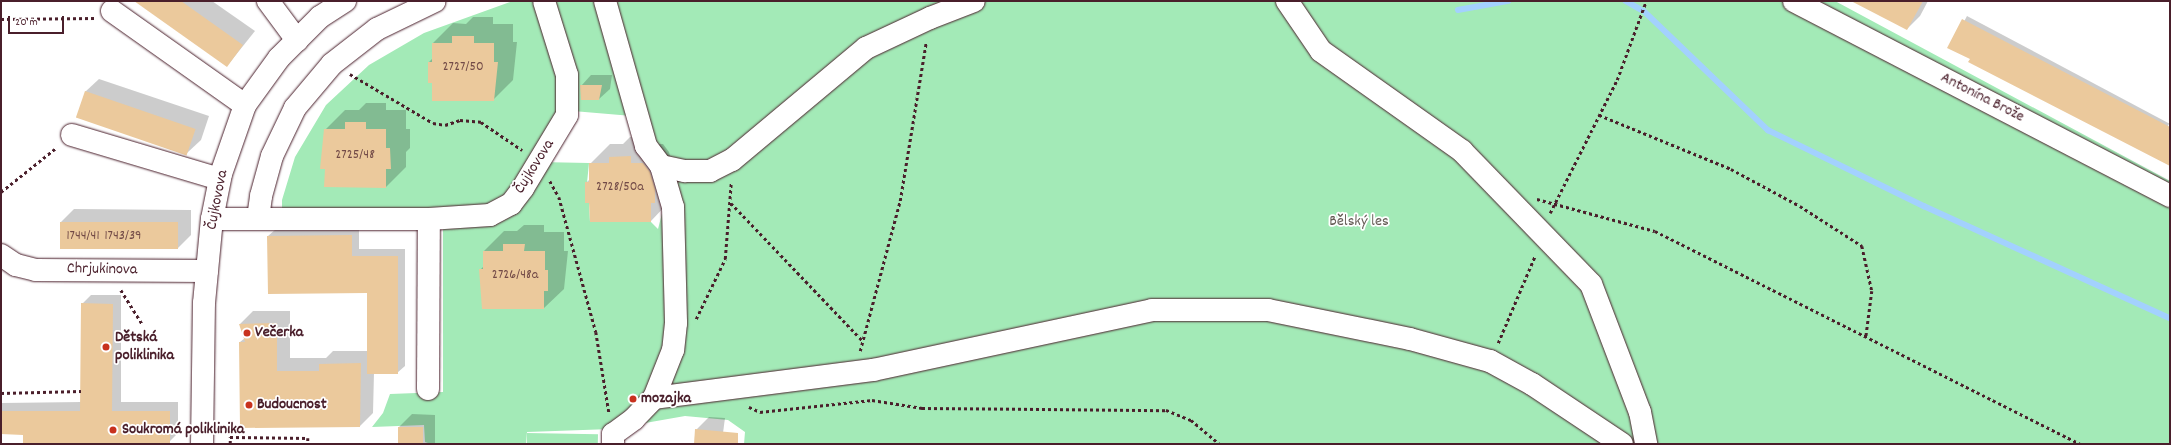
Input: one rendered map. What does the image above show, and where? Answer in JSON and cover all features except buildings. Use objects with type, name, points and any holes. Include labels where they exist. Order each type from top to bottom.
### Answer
[{"type":"street","points":[[268,1],[297,40]]},
{"type":"street","name":"Čujkovova","points":[[202,444],[204,303],[212,219],[220,179],[245,104],[279,58],[320,17],[346,1]]},
{"type":"street","points":[[258,218],[261,196],[272,156],[295,108],[332,64],[377,29],[435,1]]},
{"type":"street","name":"Čujkovova","points":[[212,219],[429,219],[490,215],[511,204],[523,188],[567,115],[567,75],[544,1]]},
{"type":"street","points":[[605,1],[646,146],[661,166],[673,207],[676,323],[673,350],[654,398],[634,419],[613,434],[613,444]]},
{"type":"street","points":[[661,166],[685,172],[710,171],[732,160],[866,48],[930,18],[974,1]]},
{"type":"street","name":"Antonína Brože","points":[[1794,1],[2170,196]]},
{"type":"street","points":[[1284,3],[1321,51],[1462,151],[1591,284],[1640,412],[1646,444]]},
{"type":"street","points":[[117,14],[245,104]]},
{"type":"street","points":[[72,135],[220,179]]},
{"type":"street","points":[[428,389],[429,219]]},
{"type":"street","name":"Chrjukinova","points":[[1,255],[16,264],[36,270],[207,271]]},
{"type":"street","points":[[654,398],[853,372],[1152,310],[1268,310],[1410,339],[1490,361],[1532,384],[1622,444]]},
{"type":"path","points":[[1490,361],[1544,236],[1553,203],[1617,80],[1646,1]]},
{"type":"path","points":[[1,19],[117,14]]},
{"type":"path","points":[[853,372],[863,341],[900,201],[930,18]]},
{"type":"path","points":[[1599,115],[1730,169],[1800,206],[1862,246],[1872,291],[1866,337]]},
{"type":"path","points":[[1,192],[72,135]]},
{"type":"path","points":[[691,325],[700,312],[725,259],[732,160]]},
{"type":"path","points":[[1532,198],[1655,231],[2080,444]]},
{"type":"path","points":[[730,202],[863,341]]},
{"type":"path","points":[[108,270],[142,324]]},
{"type":"path","points":[[1,393],[81,391]]},
{"type":"path","points":[[745,406],[760,412],[872,400],[922,408],[1166,410],[1192,420],[1220,444]]},
{"type":"path","points":[[230,444],[230,437],[308,438],[308,444]]},
{"type":"green space","name":"Bělský les","points":[[513,1],[544,1],[567,115],[539,162],[589,163],[585,203],[589,203],[590,222],[651,222],[658,229],[665,202],[632,116],[573,111],[549,1],[1835,1],[2170,181],[2170,444],[744,444],[745,432],[728,420],[685,416],[611,429],[527,432],[526,444],[431,444],[425,442],[424,425],[372,427],[383,413],[390,394],[443,392],[443,228],[282,218],[282,200],[295,157],[326,105],[369,65],[424,33]]},
{"type":"green space","points":[[527,433],[598,434],[598,444],[527,444]]},
{"type":"waterway","points":[[1458,10],[1508,1]]},
{"type":"waterway","points":[[1626,1],[1640,9]]},
{"type":"waterway","points":[[1644,11],[1768,130],[1924,206],[2170,318]]},
{"type":"place","name":"Večerka","points":[[247,333]]},
{"type":"place","name":"Dětská poliklinika","points":[[106,347]]},
{"type":"place","name":"mozajka","points":[[633,399]]},
{"type":"place","name":"Budoucnost","points":[[249,405]]},
{"type":"place","name":"Soukromá poliklinika","points":[[113,430]]}]
